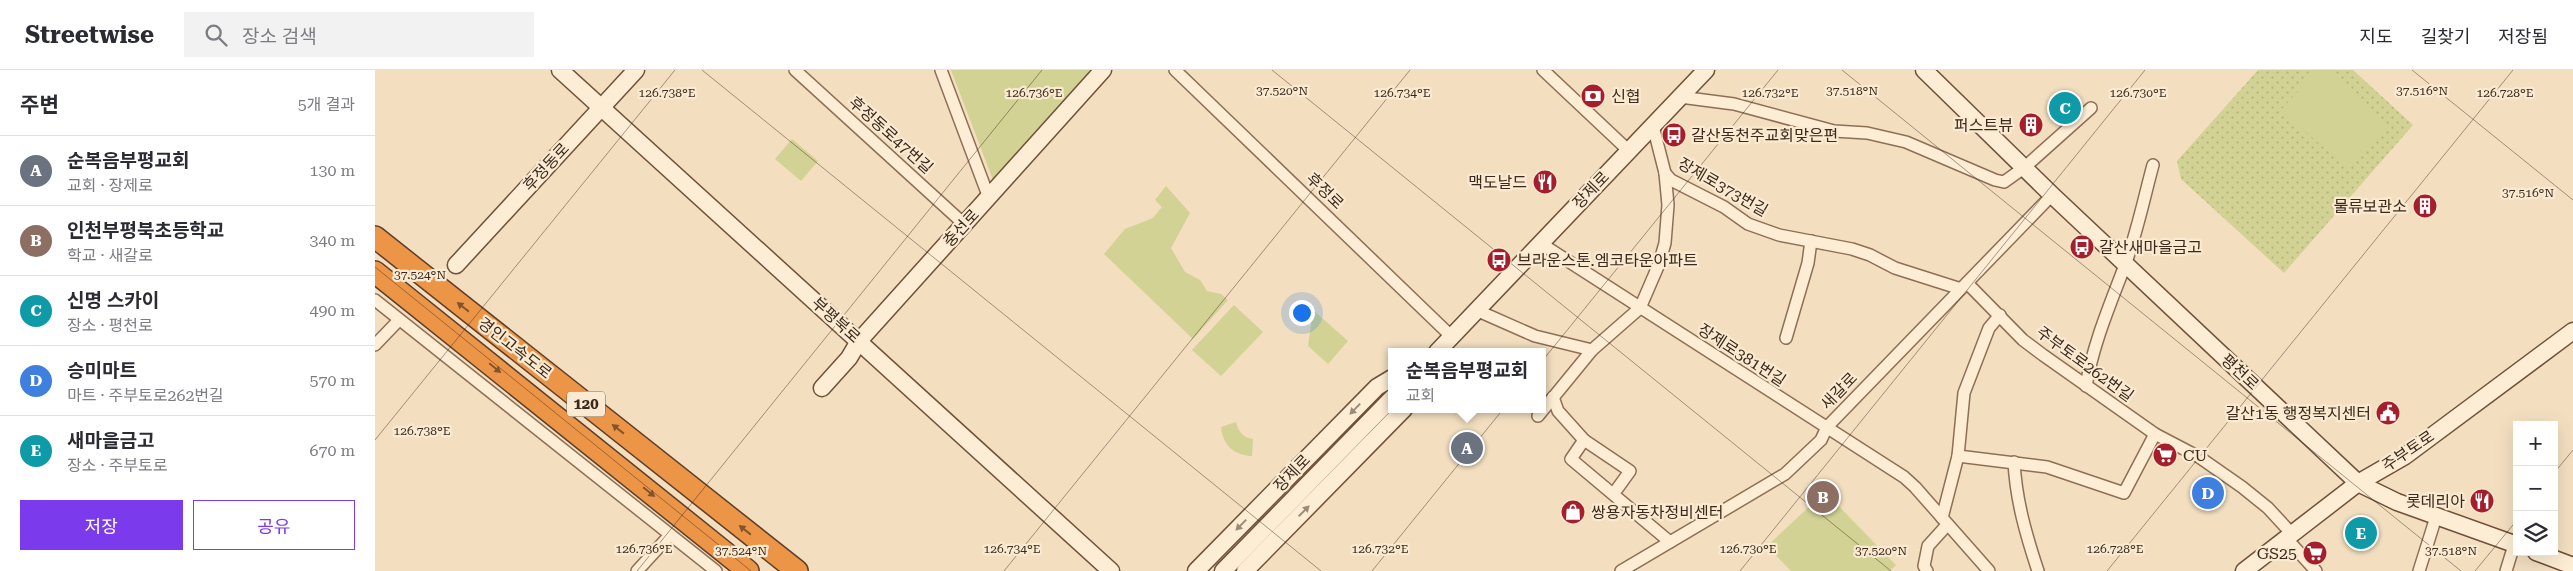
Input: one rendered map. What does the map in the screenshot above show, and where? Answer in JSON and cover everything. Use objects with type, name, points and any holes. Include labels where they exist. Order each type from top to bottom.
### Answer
[{"type":"highway","name":"경인고속도로","points":[[375,237],[797,571]]},
{"type":"highway","name":"경인고속도로","points":[[375,272],[748,571]]},
{"type":"main road","name":"부평북로","points":[[560,70],[1111,571]]},
{"type":"main road","name":"후정동로","points":[[456,264],[636,70]]},
{"type":"main road","name":"충선로","points":[[822,388],[849,358],[859,341],[1103,70]]},
{"type":"main road","name":"장제로","points":[[1440,348],[1706,70]]},
{"type":"main road","name":"평천로","points":[[1924,70],[2052,195],[2358,484],[2397,502],[2513,544]]},
{"type":"main road","name":"주부토로","points":[[2244,571],[2358,484],[2405,456],[2573,331]]},
{"type":"main road","name":"장제로","points":[[1196,571],[1377,387],[1388,380]]},
{"type":"main road","name":"장제로","points":[[1223,571],[1388,402]]},
{"type":"main road","points":[[1245,571],[1400,413]]},
{"type":"main road","points":[[2545,556],[2570,567]]},
{"type":"street","name":"후정동로47번길","points":[[795,70],[964,224]]},
{"type":"street","points":[[941,70],[989,198]]},
{"type":"street","name":"후정로","points":[[1175,70],[1451,336]]},
{"type":"street","points":[[1543,70],[1629,151]]},
{"type":"street","points":[[1680,97],[1733,104],[1834,131],[1867,133],[1906,142],[1995,180],[2004,182],[2025,167],[2091,108]]},
{"type":"street","name":"장제로373번길","points":[[1653,126],[1665,173],[1671,180],[1724,207],[1749,224],[1779,235],[1870,255],[1895,268],[1964,286]]},
{"type":"street","points":[[2086,386],[2090,364],[2114,289],[2125,264],[2153,165]]},
{"type":"street","points":[[1546,405],[1592,350],[1640,308],[1659,264],[1665,243],[1668,205],[1665,173]]},
{"type":"street","name":"새갈로","points":[[1621,571],[1785,474],[1821,440],[1827,427],[2052,195]]},
{"type":"street","points":[[1786,338],[1808,263],[1811,241]]},
{"type":"street","name":"장제로381번길","points":[[1540,243],[1827,427],[1915,486],[1989,571]]},
{"type":"street","name":"주부토로262번길","points":[[1964,286],[1999,315],[2023,340],[2086,386],[2155,434],[2199,456],[2243,487],[2268,508],[2316,571]]},
{"type":"street","points":[[375,300],[715,571]]},
{"type":"street","points":[[1477,310],[1535,336],[1592,350]]},
{"type":"street","points":[[1927,571],[1924,566],[1928,546],[1945,522],[1958,456],[1964,393],[1989,328],[1999,315]]},
{"type":"street","points":[[375,345],[399,320]]},
{"type":"street","points":[[1553,397],[1558,410],[1584,440],[1630,471],[1617,489]]},
{"type":"street","points":[[1958,456],[2047,466],[2124,493],[2155,434]]},
{"type":"street","points":[[1584,440],[1571,459],[1670,542]]},
{"type":"street","points":[[2014,462],[2015,483],[2023,525],[2038,571]]},
{"type":"street","points":[[2419,571],[2436,516]]},
{"type":"street","points":[[637,571],[670,535]]},
{"type":"street","name":"평천로","points":[[2506,571],[2513,553]]},
{"type":"green space","points":[[951,70],[1094,70],[993,180]]},
{"type":"green space","points":[[2258,70],[2353,70],[2413,125],[2284,273],[2181,179],[2177,161]]},
{"type":"green space","points":[[2317,70],[2327,70],[2388,125],[2348,169],[2281,110]]},
{"type":"green space","points":[[792,139],[818,161],[801,181],[775,159]]},
{"type":"green space","points":[[1166,186],[1190,213],[1171,248],[1185,272],[1200,280],[1207,291],[1221,294],[1228,300],[1193,339],[1104,254],[1125,229],[1153,218],[1162,207],[1155,200]]},
{"type":"green space","points":[[1234,305],[1263,332],[1221,376],[1192,350]]},
{"type":"green space","points":[[1313,310],[1348,341],[1328,364],[1308,346]]},
{"type":"green space","points":[[1236,422],[1241,433],[1253,439],[1252,456],[1239,454],[1234,451],[1224,439],[1221,427]]},
{"type":"green space","points":[[1825,492],[1896,565],[1890,571],[1791,571],[1767,546]]},
{"type":"place","name":"신협","points":[[1593,96]]},
{"type":"place","name":"신명 스카이","points":[[2065,108]]},
{"type":"place","name":"퍼스트뷰","points":[[2031,125]]},
{"type":"place","name":"갈산동천주교회맞은편","points":[[1674,135]]},
{"type":"place","name":"맥도날드","points":[[1545,182]]},
{"type":"place","name":"물류보관소","points":[[2425,206]]},
{"type":"place","name":"갈산새마을금고","points":[[2082,247]]},
{"type":"place","name":"브라운스톤.엠코타운아파트","points":[[1499,260]]},
{"type":"place","name":"갈산1동 행정복지센터","points":[[2388,413]]},
{"type":"place","name":"순복음부평교회","points":[[1467,448]]},
{"type":"place","name":"CU","points":[[2165,455]]},
{"type":"place","name":"승미마트","points":[[2208,493]]},
{"type":"place","name":"인천부평북초등학교","points":[[1823,497]]},
{"type":"place","name":"롯데리아","points":[[2482,501]]},
{"type":"place","name":"쌍용자동차정비센터","points":[[1573,512]]},
{"type":"place","name":"새마을금고","points":[[2361,533]]},
{"type":"place","name":"GS25","points":[[2315,553]]}]
